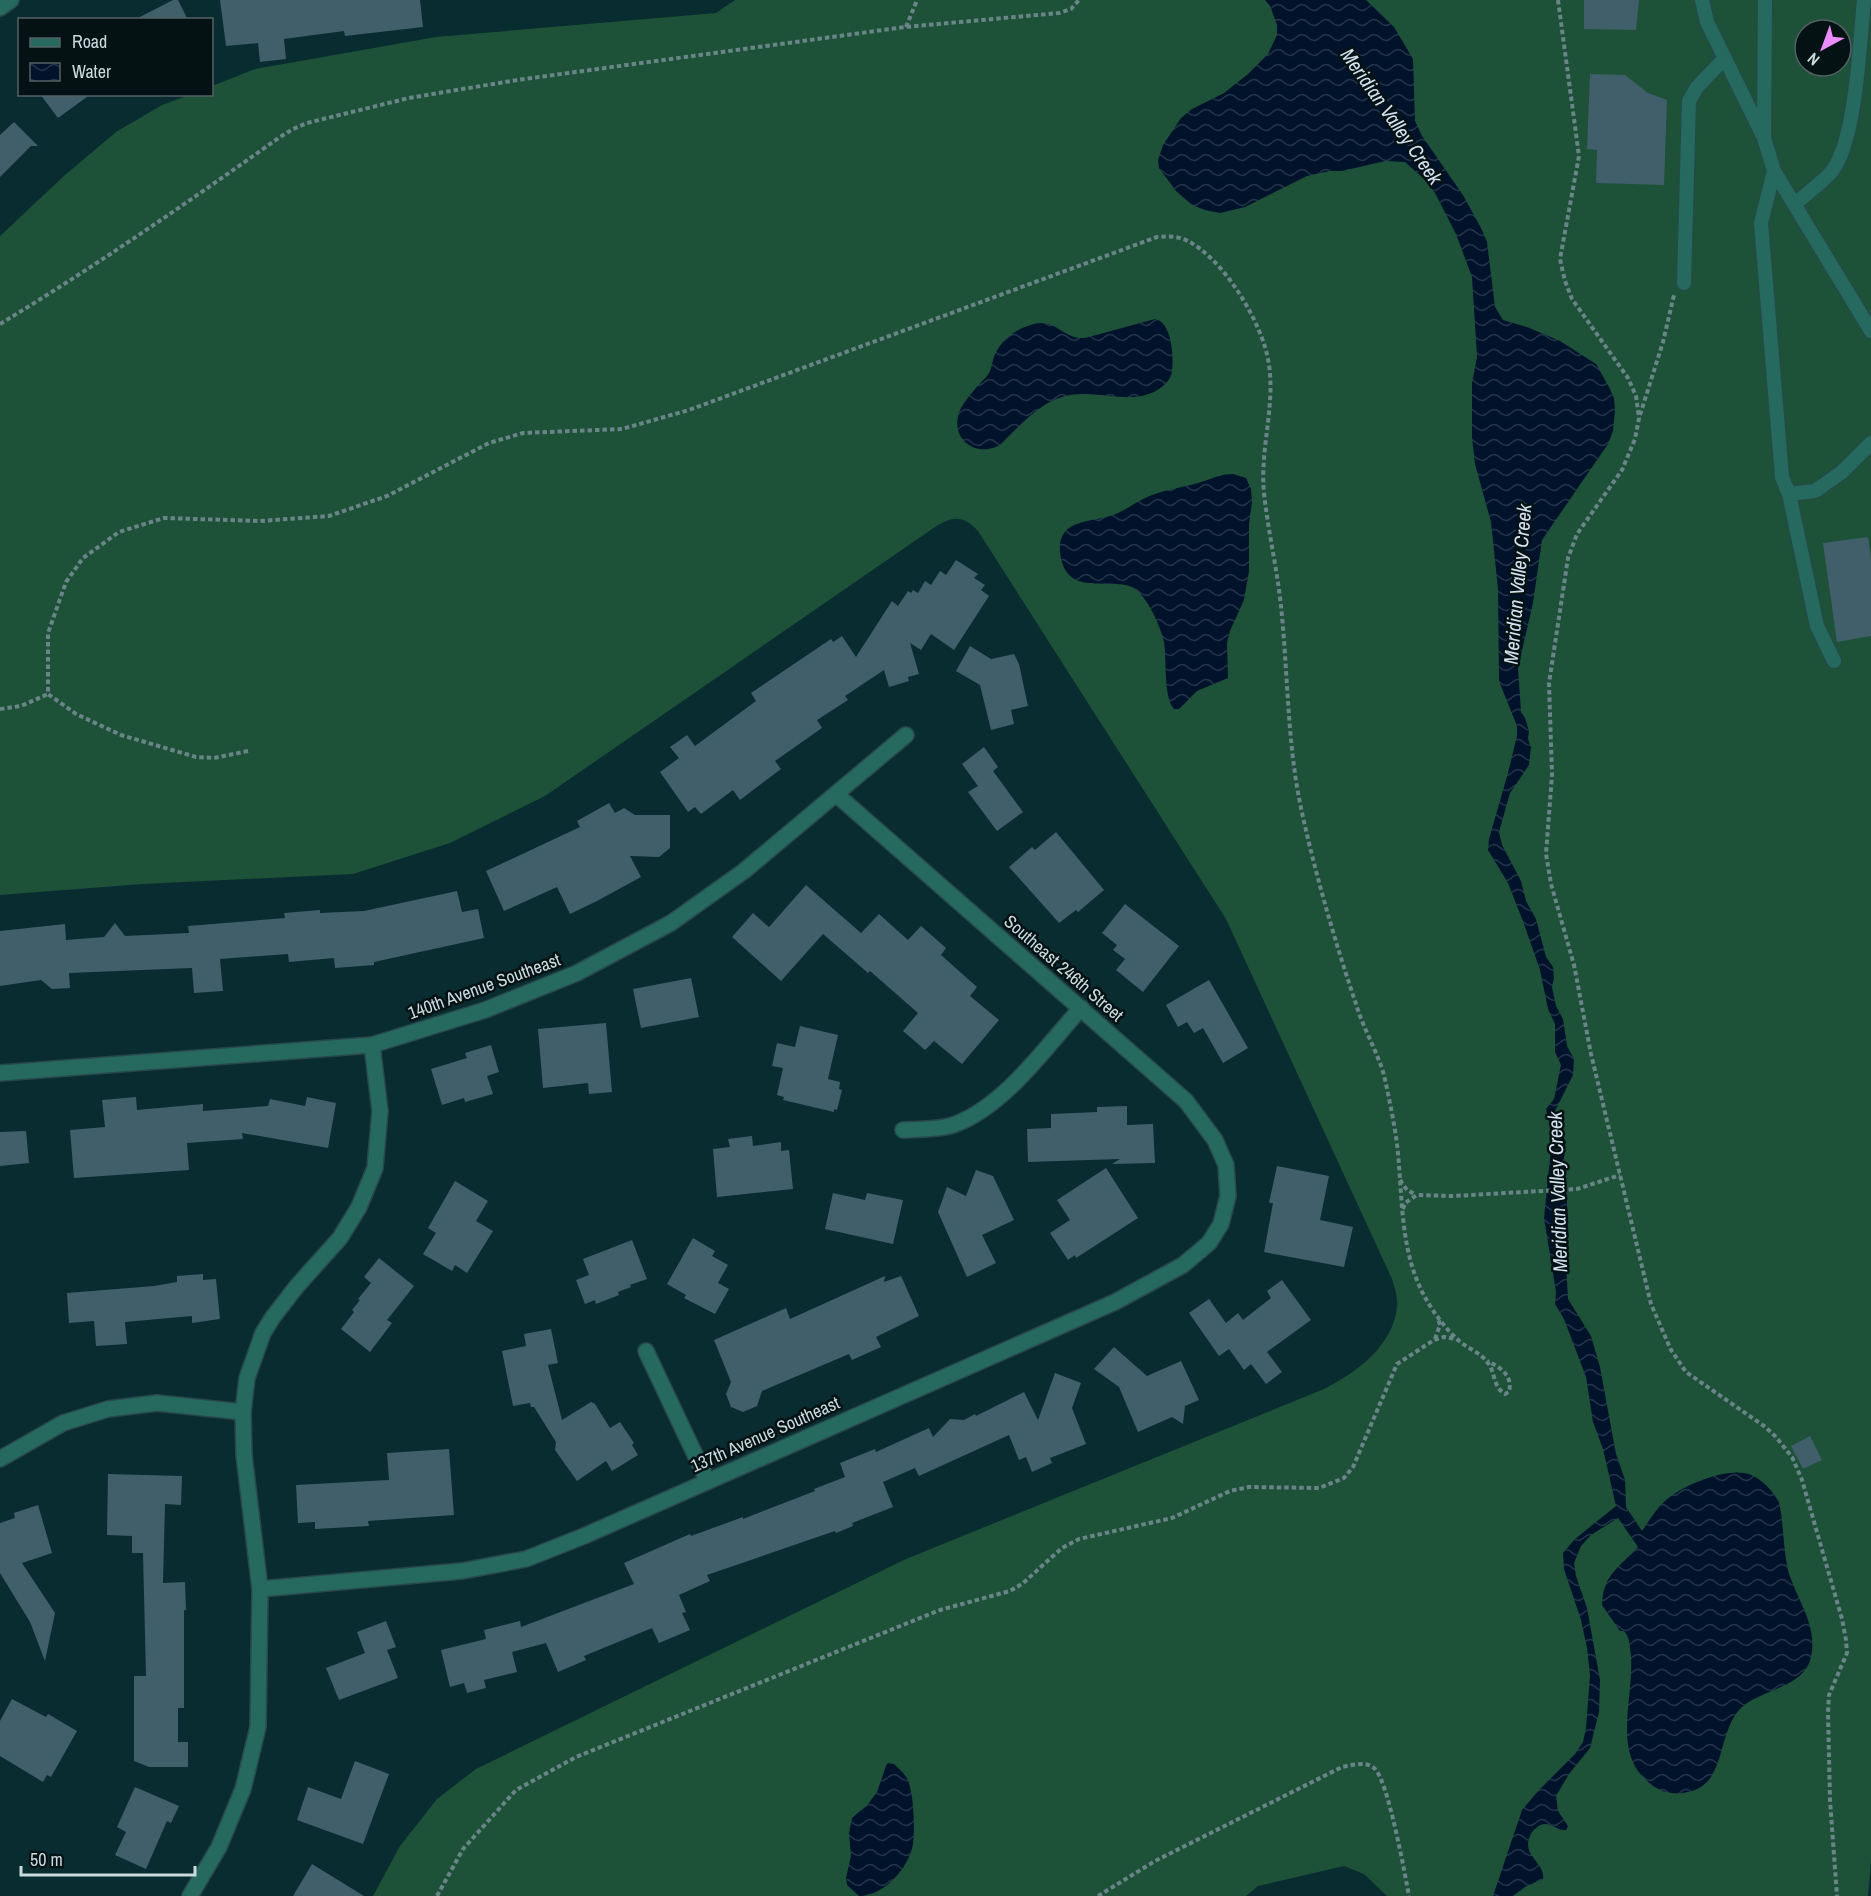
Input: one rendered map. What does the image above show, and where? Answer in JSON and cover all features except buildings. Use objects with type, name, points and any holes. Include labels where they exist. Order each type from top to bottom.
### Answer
[{"type":"street","points":[[0,8],[11,0]]},
{"type":"street","name":"140th Avenue Southeast","points":[[0,1073],[372,1045],[485,1010],[577,973],[671,923],[744,871],[906,735]]},
{"type":"street","name":"Southeast 246th Street","points":[[837,795],[1186,1101],[1215,1140],[1226,1165],[1227,1196]]},
{"type":"street","points":[[903,1130],[951,1126],[980,1112],[1018,1079],[1081,1008]]},
{"type":"street","points":[[190,1896],[219,1847],[243,1789],[258,1727],[260,1588],[244,1455],[243,1412],[247,1378],[263,1333],[284,1301],[340,1238],[359,1208],[375,1168],[380,1111],[372,1045]]},
{"type":"street","name":"137th Avenue Southeast","points":[[260,1588],[462,1571],[526,1559],[584,1536],[1115,1302],[1153,1283],[1183,1265],[1209,1243],[1221,1224],[1227,1196]]},
{"type":"street","points":[[646,1351],[707,1480]]},
{"type":"street","points":[[0,1459],[63,1423],[108,1409],[157,1403],[243,1412]]},
{"type":"lane","points":[[1702,0],[1707,22],[1764,138],[1774,171],[1871,331]]},
{"type":"lane","points":[[1764,138],[1765,0]]},
{"type":"lane","points":[[1795,204],[1832,170],[1843,152],[1851,120],[1864,0]]},
{"type":"lane","points":[[1684,283],[1689,101],[1696,87],[1725,58]]},
{"type":"lane","points":[[1774,171],[1761,223],[1782,477],[1789,494],[1817,626],[1834,661]]},
{"type":"lane","points":[[1789,494],[1815,491],[1842,472],[1871,443]]},
{"type":"path","points":[[905,27],[917,0]]},
{"type":"path","points":[[0,324],[168,216],[279,137],[307,123],[409,98],[465,88],[905,27],[1059,13],[1071,9],[1079,0]]},
{"type":"path","points":[[1558,0],[1579,156],[1560,259],[1572,299],[1628,378],[1636,396],[1639,418]]},
{"type":"path","points":[[48,694],[48,633],[66,582],[83,558],[119,532],[164,518],[260,521],[329,516],[387,496],[489,443],[522,433],[622,429],[689,410],[1157,237],[1174,236],[1188,241],[1209,256],[1231,282],[1243,299],[1265,347],[1270,371],[1271,401],[1262,468],[1281,603],[1294,764],[1301,807],[1338,949],[1357,1009],[1383,1072],[1396,1142],[1405,1239],[1415,1276],[1437,1316],[1457,1339],[1487,1361],[1500,1367],[1510,1381],[1509,1392],[1505,1394],[1499,1391],[1487,1361]]},
{"type":"path","points":[[1684,283],[1676,287],[1635,439],[1622,470],[1577,534],[1568,558],[1548,683],[1552,775],[1546,854],[1551,884],[1574,964],[1591,1054],[1651,1304],[1671,1350],[1686,1372],[1775,1436],[1792,1457],[1809,1505],[1842,1619],[1847,1653],[1829,1695],[1830,1800],[1837,1896]]},
{"type":"path","points":[[0,709],[21,706],[48,694]]},
{"type":"path","points":[[48,694],[76,714],[121,735],[196,757],[214,758],[248,751]]},
{"type":"path","points":[[1400,1179],[1407,1190],[1417,1195],[1577,1189],[1620,1175]]},
{"type":"path","points":[[1402,1210],[1405,1203],[1417,1195]]},
{"type":"path","points":[[1434,1340],[1440,1325],[1437,1316]]},
{"type":"path","points":[[436,1896],[463,1849],[516,1790],[576,1757],[940,1610],[1010,1591],[1022,1584],[1062,1548],[1079,1539],[1172,1518],[1230,1491],[1249,1487],[1319,1488],[1344,1478],[1353,1467],[1390,1375],[1397,1364],[1434,1340],[1444,1337],[1457,1339]]},
{"type":"path","points":[[1098,1896],[1155,1861],[1342,1767],[1361,1764],[1374,1768],[1380,1776],[1391,1812],[1409,1896]]},
{"type":"green space","points":[[735,0],[1871,0],[1871,1862],[1868,1896],[1387,1896],[1364,1874],[1344,1866],[1258,1886],[1246,1896],[373,1896],[400,1846],[437,1799],[476,1769],[906,1559],[1324,1389],[1360,1366],[1381,1346],[1394,1321],[1397,1296],[1392,1279],[1226,919],[978,531],[963,520],[953,519],[935,527],[545,796],[450,843],[353,874],[143,884],[0,895],[0,236],[65,175],[116,132],[162,105],[186,96],[213,96],[213,86],[255,69],[436,37],[716,13]]},
{"type":"water","name":"Meridian Valley Creek","points":[[1265,0],[1366,0],[1394,27],[1413,59],[1415,121],[1422,136],[1463,195],[1487,242],[1495,307],[1503,320],[1560,341],[1596,364],[1614,398],[1613,431],[1608,444],[1542,540],[1533,603],[1518,668],[1521,712],[1529,731],[1528,739],[1531,747],[1529,765],[1510,793],[1499,832],[1502,845],[1521,881],[1526,901],[1536,919],[1546,957],[1553,967],[1552,987],[1556,1006],[1563,1019],[1567,1046],[1574,1059],[1573,1075],[1555,1111],[1555,1119],[1566,1142],[1564,1158],[1568,1220],[1566,1264],[1568,1299],[1591,1336],[1600,1367],[1616,1454],[1625,1480],[1626,1507],[1642,1531],[1665,1501],[1691,1484],[1735,1472],[1750,1474],[1760,1480],[1779,1502],[1788,1570],[1809,1623],[1811,1634],[1811,1657],[1807,1668],[1800,1676],[1748,1702],[1740,1709],[1732,1720],[1719,1760],[1707,1782],[1697,1789],[1682,1793],[1671,1793],[1653,1786],[1635,1766],[1629,1751],[1627,1717],[1631,1664],[1628,1637],[1624,1631],[1620,1631],[1602,1605],[1609,1578],[1638,1547],[1618,1518],[1591,1535],[1581,1546],[1574,1563],[1587,1608],[1600,1680],[1599,1712],[1590,1748],[1569,1774],[1556,1796],[1558,1811],[1568,1826],[1566,1830],[1563,1830],[1544,1824],[1532,1832],[1528,1847],[1541,1868],[1543,1879],[1525,1887],[1513,1896],[1493,1896],[1522,1810],[1575,1754],[1583,1742],[1586,1728],[1590,1675],[1587,1648],[1581,1620],[1564,1569],[1563,1553],[1575,1539],[1616,1506],[1603,1449],[1593,1422],[1586,1377],[1564,1319],[1555,1304],[1556,1292],[1544,1218],[1551,1148],[1550,1126],[1546,1109],[1554,1099],[1561,1065],[1555,1052],[1555,1024],[1548,1009],[1540,970],[1524,924],[1508,883],[1488,850],[1517,736],[1517,726],[1499,681],[1498,589],[1491,522],[1475,464],[1472,437],[1472,383],[1477,357],[1472,277],[1456,234],[1435,193],[1423,178],[1405,162],[1385,161],[1307,176],[1245,207],[1220,213],[1192,205],[1176,191],[1159,168],[1158,160],[1163,145],[1181,118],[1192,109],[1224,93],[1268,54],[1277,35],[1277,25],[1270,6]]},
{"type":"water","points":[[1155,319],[1165,326],[1171,341],[1173,357],[1170,377],[1159,389],[1147,395],[1135,397],[1082,394],[1056,399],[1033,413],[1000,445],[990,449],[973,447],[960,436],[958,418],[961,408],[989,374],[998,348],[1017,331],[1042,323],[1054,326],[1070,335],[1085,338]]},
{"type":"water","points":[[1233,474],[1246,478],[1251,489],[1252,502],[1249,524],[1249,571],[1244,600],[1227,643],[1228,678],[1197,691],[1179,709],[1174,709],[1168,696],[1164,642],[1158,623],[1148,604],[1137,590],[1128,586],[1081,582],[1071,577],[1064,567],[1060,552],[1061,541],[1064,533],[1070,527],[1113,515],[1158,493]]},
{"type":"water","points":[[887,1763],[894,1764],[906,1776],[909,1784],[913,1811],[913,1844],[911,1853],[894,1879],[877,1891],[859,1896],[847,1885],[846,1878],[851,1856],[849,1833],[852,1818],[868,1804],[877,1792]]}]
